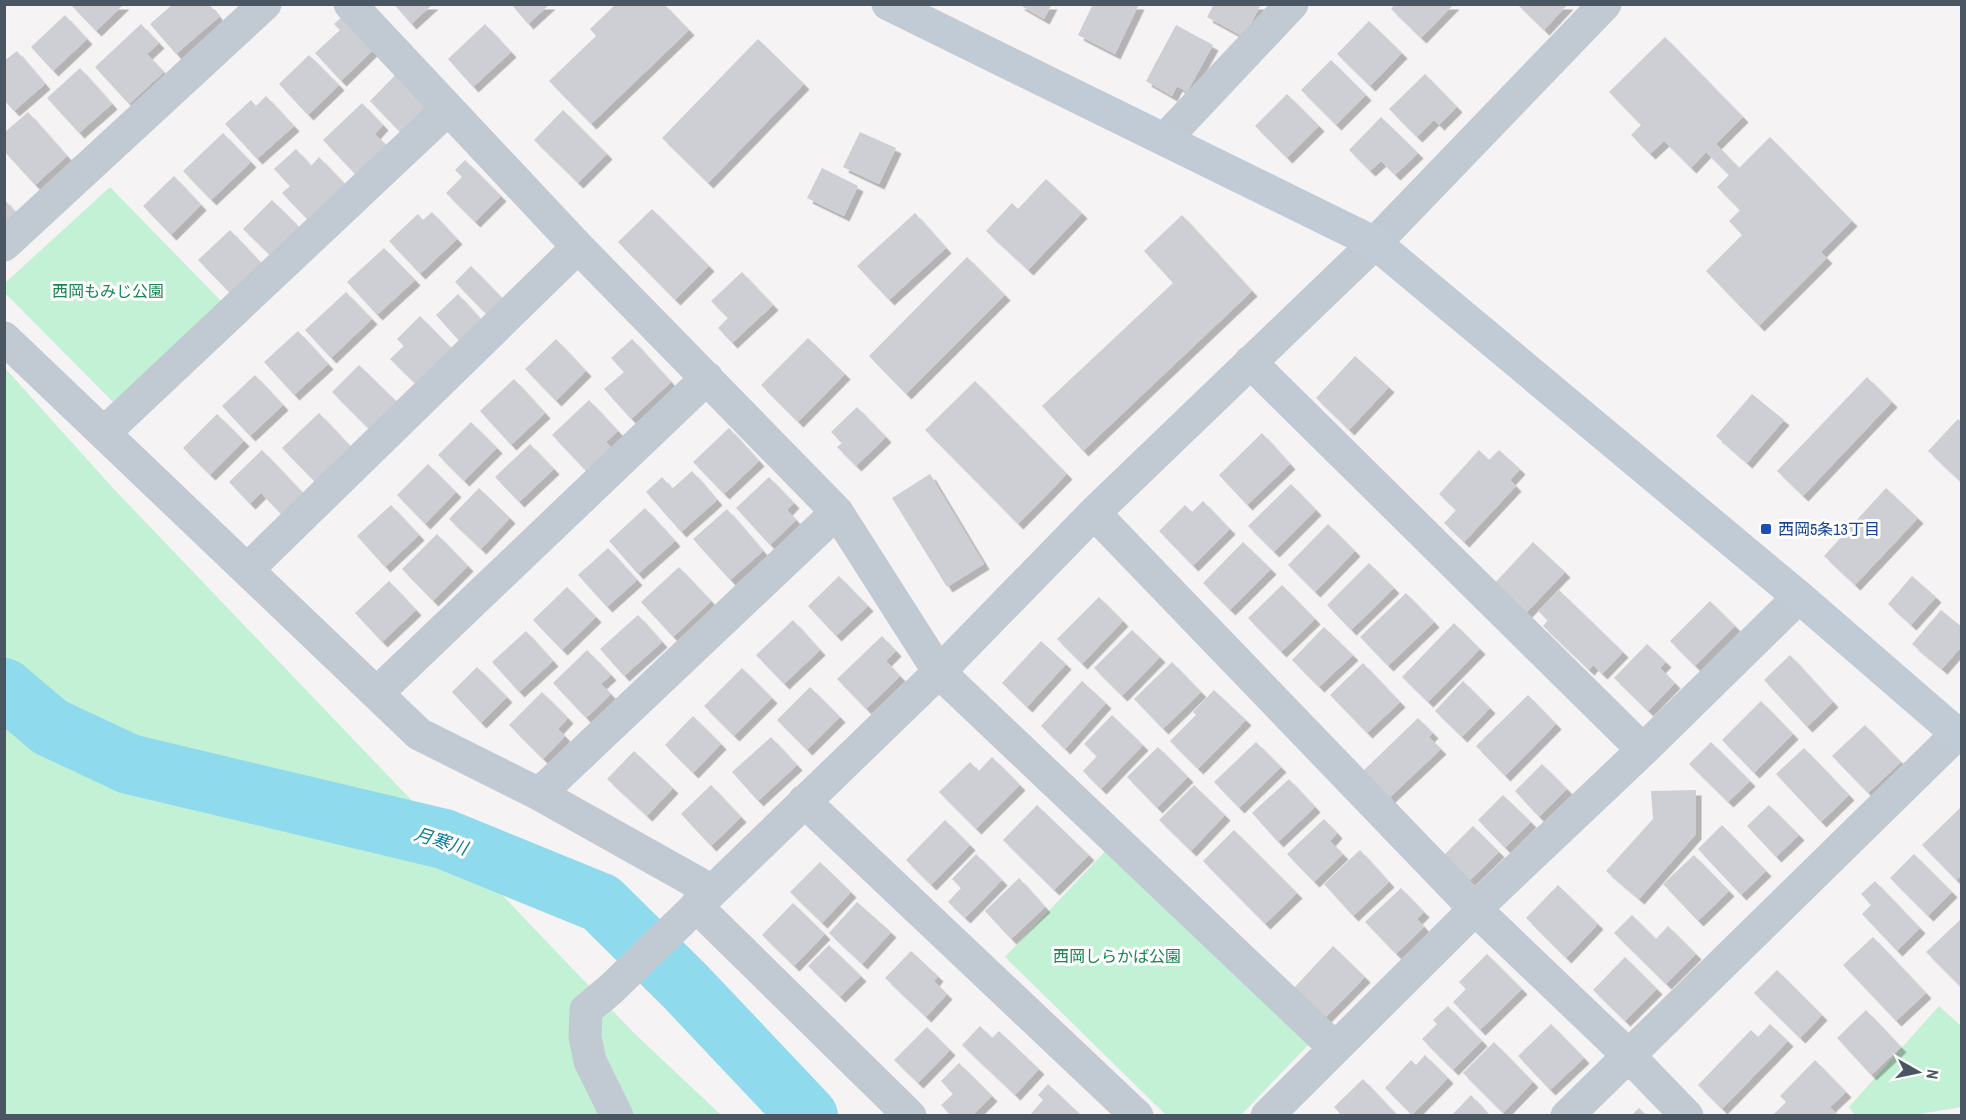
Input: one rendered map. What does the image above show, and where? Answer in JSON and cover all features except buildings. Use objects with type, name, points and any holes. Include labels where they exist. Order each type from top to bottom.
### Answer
[{"type":"street","points":[[350,4],[578,247],[837,512],[939,672],[1335,1048]]},
{"type":"street","points":[[888,4],[1375,243],[1799,597],[1959,736],[1568,1116]]},
{"type":"street","points":[[1165,139],[1292,4]]},
{"type":"street","points":[[616,1116],[590,1061],[585,1037],[586,1011],[939,672],[1094,513],[1375,243],[1605,4]]},
{"type":"street","points":[[4,245],[254,8]]},
{"type":"street","points":[[105,432],[448,109]]},
{"type":"street","points":[[248,569],[578,247]]},
{"type":"street","points":[[4,338],[419,734],[538,794],[695,907],[910,1116]]},
{"type":"street","points":[[1250,362],[1642,750]]},
{"type":"street","points":[[377,693],[707,378]]},
{"type":"street","points":[[538,794],[837,512]]},
{"type":"street","points":[[1094,513],[1474,909],[1629,1056],[1687,1116]]},
{"type":"street","points":[[1267,1116],[1474,909],[1799,597]]},
{"type":"street","points":[[804,801],[1137,1116]]},
{"type":"green space","name":"西岡もみじ公園","points":[[110,187],[221,301],[116,405],[5,293],[5,283]]},
{"type":"green space","points":[[4,367],[111,486],[634,1033],[721,1115],[5,1115]]},
{"type":"green space","name":"西岡しらかば公園","points":[[1115,841],[1312,1041],[1241,1115],[1166,1115],[1005,957]]},
{"type":"green space","points":[[1939,1006],[1961,1026],[1961,1107],[1914,1115],[1855,1115],[1849,1107]]},
{"type":"waterway","name":"月寒川","points":[[4,688],[50,727],[129,764],[444,839],[601,903],[686,987],[808,1116]]},
{"type":"place","name":"西岡5条13丁目","points":[[1766,529]]}]
